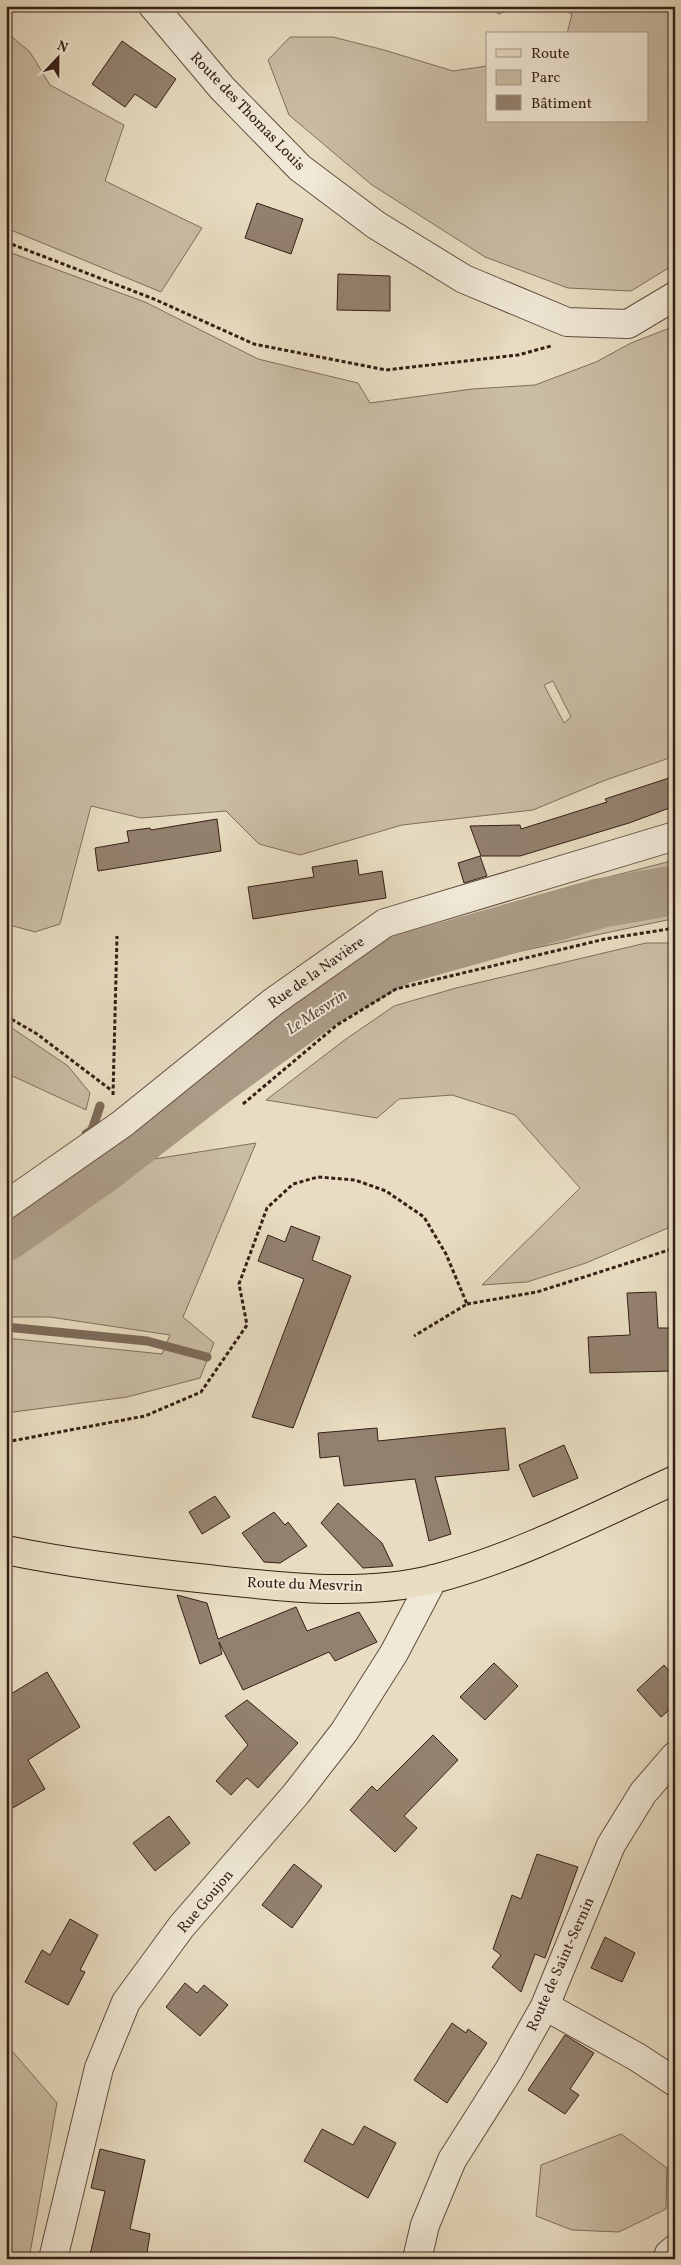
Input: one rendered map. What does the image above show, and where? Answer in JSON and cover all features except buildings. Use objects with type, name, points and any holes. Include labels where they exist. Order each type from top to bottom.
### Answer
[{"type":"main road","name":"Route du Mesvrin","points":[[6,1550],[45,1558],[133,1571],[269,1585],[332,1588],[383,1586],[433,1579],[534,1546],[675,1480]]},
{"type":"street","name":"Route des Thomas Louis","points":[[153,6],[222,88],[300,168],[376,225],[464,278],[567,322],[628,324],[675,296]]},
{"type":"street","name":"Rue de la Navière","points":[[6,1205],[122,1124],[273,1002],[385,923],[675,836]]},
{"type":"street","name":"Rue Goujon","points":[[53,2259],[99,2068],[126,2002],[181,1927],[296,1794],[344,1732],[394,1653],[433,1579]]},
{"type":"street","name":"Route de Saint-Sernin","points":[[417,2259],[425,2225],[452,2160],[509,2070],[545,2006],[611,1845],[643,1793],[675,1756]]},
{"type":"street","points":[[545,2006],[637,2057],[675,2082]]},
{"type":"path","points":[[6,242],[154,299],[254,344],[386,370],[518,355],[554,345]]},
{"type":"path","points":[[243,1104],[337,1025],[396,989],[605,939],[675,928]]},
{"type":"path","points":[[117,936],[112,1090],[122,1124]]},
{"type":"path","points":[[6,1016],[37,1034],[112,1090]]},
{"type":"path","points":[[6,1442],[145,1416],[201,1392],[247,1325],[239,1284],[267,1208],[293,1184],[318,1178],[355,1180],[386,1191],[424,1217],[446,1254],[467,1304]]},
{"type":"path","points":[[414,1336],[467,1304],[537,1292],[675,1248]]},
{"type":"green space","points":[[485,6],[517,6],[499,14]]},
{"type":"green space","points":[[554,6],[675,6],[675,264],[631,291],[568,288],[485,257],[372,185],[289,115],[268,60],[290,37],[333,37],[453,71],[486,66],[486,122],[648,122],[648,32],[568,32],[572,14]]},
{"type":"green space","points":[[6,32],[30,52],[50,85],[124,125],[105,181],[202,228],[161,292],[6,228]]},
{"type":"green space","points":[[6,251],[145,302],[258,359],[358,383],[370,403],[472,389],[535,385],[596,362],[631,343],[675,326],[675,756],[603,781],[533,810],[402,825],[300,855],[259,844],[226,811],[141,818],[91,806],[60,924],[35,932],[6,924]],"holes":[[[553,681],[571,717],[564,723],[544,685]]]},
{"type":"green space","points":[[675,860],[675,883],[572,900],[585,883]]},
{"type":"green space","points":[[675,904],[675,921],[667,920],[418,973],[429,963],[595,917]]},
{"type":"green space","points":[[646,943],[675,943],[675,1225],[586,1263],[527,1282],[482,1285],[580,1188],[515,1115],[452,1095],[399,1099],[377,1118],[266,1100],[346,1039],[394,1006],[456,988]]},
{"type":"green space","points":[[6,1024],[68,1066],[90,1093],[86,1110],[6,1073]]},
{"type":"green space","points":[[256,1143],[183,1317],[214,1343],[200,1378],[127,1397],[6,1413],[6,1338],[162,1354],[170,1335],[50,1317],[6,1317],[6,1259],[46,1234],[115,1176],[154,1159]]},
{"type":"green space","points":[[6,2044],[57,2103],[29,2259],[6,2259]]},
{"type":"green space","points":[[621,2134],[667,2168],[666,2209],[619,2232],[572,2230],[536,2216],[541,2165]]},
{"type":"waterway","name":"Le Mesvrin","points":[[6,1236],[103,1168],[218,1079],[320,1005],[399,960],[601,903],[675,890]]},
{"type":"waterway","points":[[86,1134],[92,1130],[100,1106]]},
{"type":"waterway","points":[[6,1327],[147,1341],[207,1357]]}]
